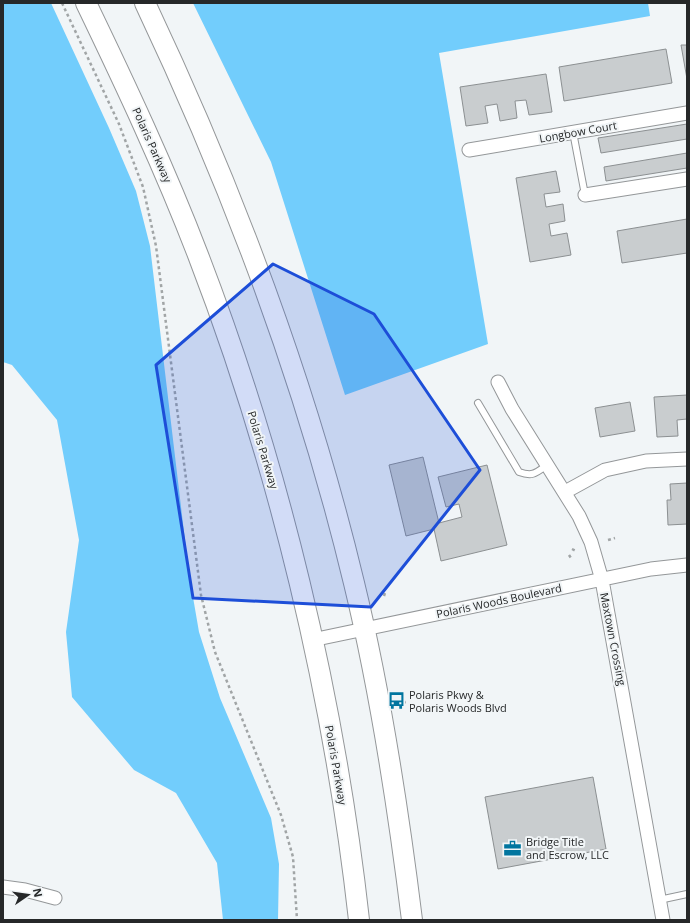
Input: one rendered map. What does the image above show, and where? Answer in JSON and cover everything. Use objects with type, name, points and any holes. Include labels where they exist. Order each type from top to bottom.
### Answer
[{"type":"main road","name":"Polaris Parkway","points":[[86,3],[166,176],[216,306],[253,414],[273,483],[312,640],[336,759],[359,920]]},
{"type":"main road","points":[[145,3],[220,171],[272,306],[328,487],[354,583],[364,630],[399,820],[412,920]]},
{"type":"street","name":"Longbow Court","points":[[469,150],[687,113]]},
{"type":"street","points":[[585,195],[687,179]]},
{"type":"street","name":"Maxtown Crossing","points":[[498,382],[512,409],[579,516],[591,542],[602,580],[663,920]]},
{"type":"street","points":[[565,492],[605,470],[646,461],[687,459]]},
{"type":"street","name":"Polaris Woods Boulevard","points":[[312,640],[651,569],[687,565]]},
{"type":"street","points":[[3,887],[26,890],[55,898]]},
{"type":"lane","points":[[573,132],[585,195]]},
{"type":"lane","points":[[478,403],[519,472],[528,475],[536,473],[547,465]]},
{"type":"lane","points":[[660,900],[687,894]]},
{"type":"path","points":[[62,3],[119,124],[143,187],[156,246],[201,595],[215,652],[283,822],[293,857],[297,920]]},
{"type":"path","points":[[608,540],[615,538]]},
{"type":"path","points":[[572,549],[576,551]]},
{"type":"path","points":[[569,555],[572,558]]},
{"type":"path","points":[[394,705],[406,702]]},
{"type":"highlighted area","points":[[273,264],[374,314],[480,470],[371,607],[193,598],[156,365]]},
{"type":"shaded area","points":[[3,3],[51,3],[109,128],[136,191],[150,246],[189,574],[199,632],[220,698],[271,818],[279,864],[278,920],[223,920],[217,863],[176,793],[134,770],[72,697],[66,632],[79,540],[57,420],[12,365],[3,362]]},
{"type":"shaded area","points":[[193,3],[648,3],[650,16],[439,53],[488,344],[345,395],[271,162]]},
{"type":"building","points":[[681,45],[687,45],[687,79]]},
{"type":"building","points":[[666,49],[672,83],[564,101],[559,67]]},
{"type":"building","points":[[546,74],[552,112],[529,115],[526,100],[515,101],[517,118],[500,121],[497,104],[485,106],[488,123],[466,126],[460,87]]},
{"type":"building","points":[[687,124],[687,139],[601,153],[598,138]]},
{"type":"building","points":[[687,153],[687,168],[606,181],[604,167]]},
{"type":"building","points":[[556,171],[560,192],[544,194],[546,207],[563,204],[565,221],[549,224],[551,236],[567,233],[571,255],[530,262],[516,178]]},
{"type":"building","points":[[687,219],[687,253],[622,263],[617,231]]},
{"type":"building","points":[[687,395],[687,419],[677,420],[678,436],[657,437],[654,397]]},
{"type":"building","points":[[630,402],[635,431],[600,437],[595,408]]},
{"type":"building","points":[[423,457],[439,523],[462,517],[459,504],[446,507],[438,477],[487,465],[507,545],[441,561],[434,529],[406,536],[389,465]]},
{"type":"building","points":[[687,483],[687,524],[668,525],[667,500],[671,500],[670,484]]},
{"type":"building","points":[[593,777],[606,849],[498,869],[485,797]]},
{"type":"place","name":"Polaris Pkwy & Polaris Woods Blvd","points":[[396,701]]},
{"type":"place","name":"Bridge Title and Escrow, LLC","points":[[513,848]]}]
